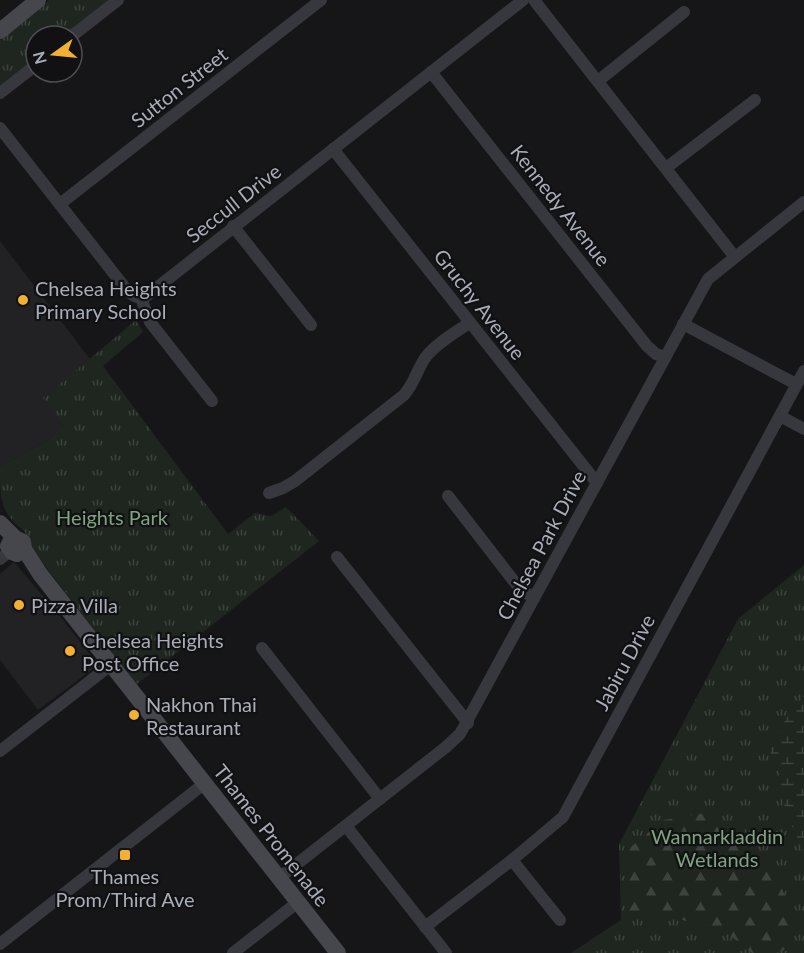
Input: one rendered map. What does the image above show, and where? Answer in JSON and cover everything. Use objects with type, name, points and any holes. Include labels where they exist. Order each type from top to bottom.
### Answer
[{"type":"main road","points":[[0,31],[38,0]]},
{"type":"main road","name":"Thames Promenade","points":[[0,523],[13,549],[40,574],[338,953]]},
{"type":"street","points":[[84,27],[118,0]]},
{"type":"street","name":"Sutton Street","points":[[60,204],[321,0]]},
{"type":"street","name":"Seccull Drive","points":[[141,298],[432,72],[509,4],[523,0]]},
{"type":"street","points":[[534,0],[734,256]]},
{"type":"street","points":[[598,81],[684,12]]},
{"type":"street","name":"Kennedy Avenue","points":[[432,72],[647,346],[656,354],[665,357]]},
{"type":"street","points":[[0,93],[24,74]]},
{"type":"street","points":[[666,168],[755,100]]},
{"type":"street","points":[[0,128],[126,289],[131,295],[141,298],[150,322],[212,401]]},
{"type":"street","name":"Gruchy Avenue","points":[[333,149],[597,483]]},
{"type":"street","name":"Chelsea Park Drive","points":[[279,878],[460,734],[708,279],[804,202]]},
{"type":"street","points":[[233,226],[311,326]]},
{"type":"street","points":[[269,493],[295,481],[404,395],[412,386],[425,359],[431,352],[469,323]]},
{"type":"street","points":[[683,324],[796,384]]},
{"type":"street","name":"Jabiru Drive","points":[[425,927],[512,860],[563,817],[804,371]]},
{"type":"street","points":[[780,416],[804,429]]},
{"type":"street","points":[[448,496],[520,589],[534,598]]},
{"type":"street","points":[[337,557],[468,723]]},
{"type":"street","points":[[262,648],[380,799]]},
{"type":"street","points":[[0,751],[112,664]]},
{"type":"street","points":[[0,944],[205,783]]},
{"type":"street","points":[[346,826],[446,953]]},
{"type":"street","points":[[512,860],[560,920]]},
{"type":"street","points":[[233,953],[298,902]]},
{"type":"shaded area","name":"Chelsea Heights Primary School","points":[[0,241],[90,359],[44,398],[63,425],[48,440],[0,467]]},
{"type":"shaded area","points":[[14,562],[98,665],[38,710],[0,660],[0,574]]},
{"type":"green space","points":[[49,0],[109,0],[79,24],[24,24],[24,67],[0,86],[0,40]]},
{"type":"green space","name":"Heights Park","points":[[136,320],[143,332],[103,366],[228,534],[255,513],[271,516],[286,507],[319,541],[137,684],[30,547],[25,532],[6,512],[0,489],[0,467],[48,440],[63,425],[43,398]]},
{"type":"green space","name":"Wannarkladdin Wetlands","points":[[804,565],[804,953],[571,953],[621,920],[619,844],[738,619]]},
{"type":"green space","points":[[804,696],[804,853],[780,792],[779,769],[770,751],[784,722]]},
{"type":"green space","points":[[705,813],[743,829],[778,879],[793,916],[791,947],[776,953],[752,953],[722,929],[660,915],[627,914],[627,850],[664,820]]},
{"type":"place","name":"Chelsea Heights Primary School","points":[[23,300]]},
{"type":"place","name":"Pizza Villa","points":[[19,605]]},
{"type":"place","name":"Chelsea Heights Post Office","points":[[70,651]]},
{"type":"place","name":"Nakhon Thai Restaurant","points":[[134,715]]},
{"type":"place","name":"Thames Prom/Third Ave","points":[[125,855]]}]
